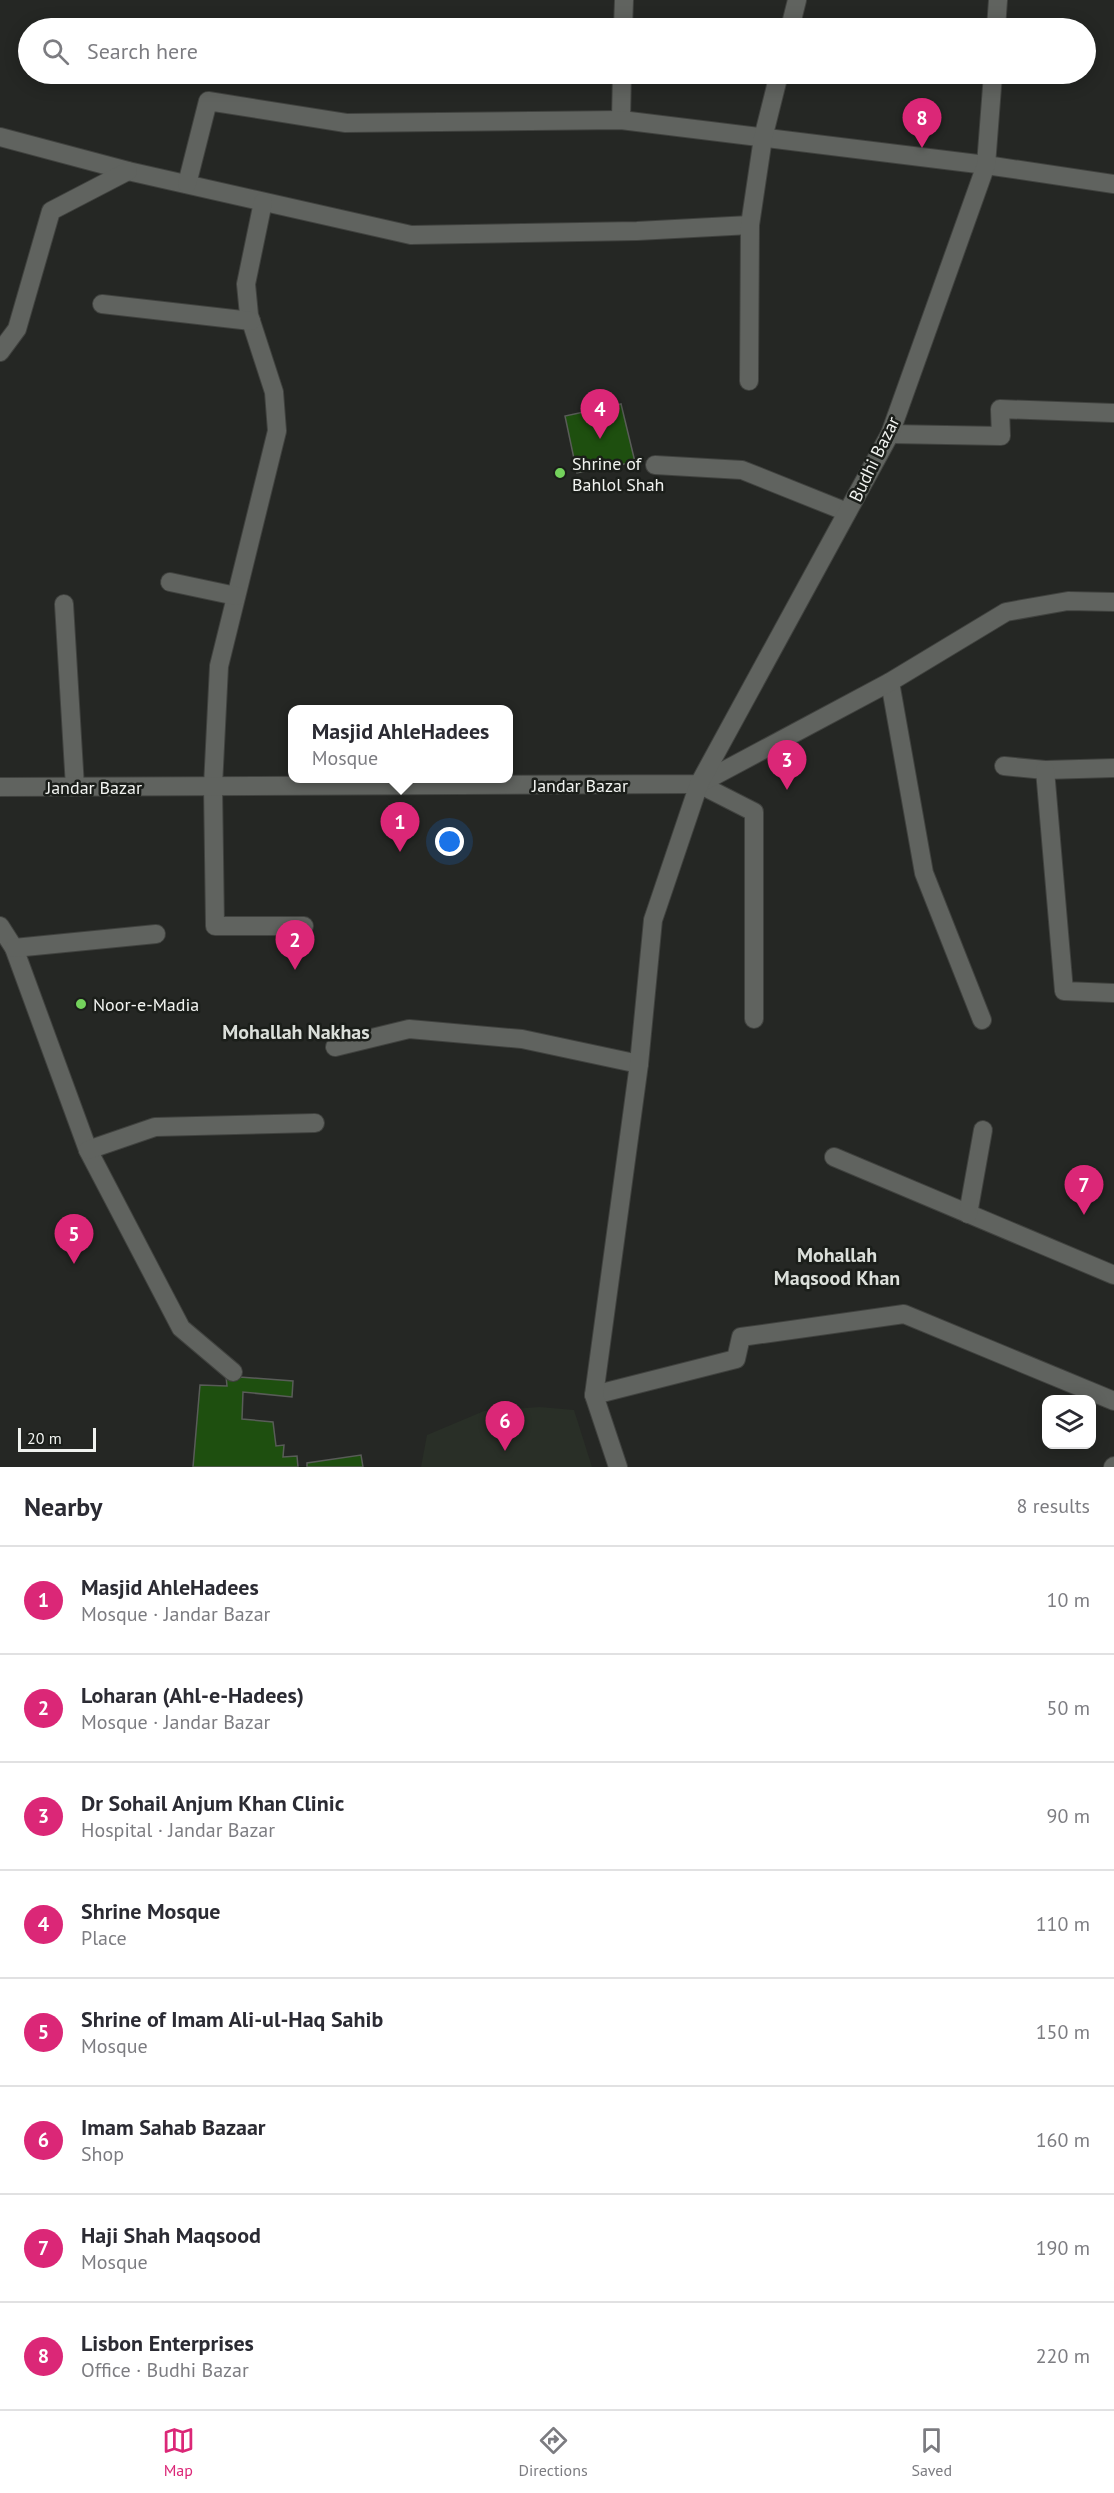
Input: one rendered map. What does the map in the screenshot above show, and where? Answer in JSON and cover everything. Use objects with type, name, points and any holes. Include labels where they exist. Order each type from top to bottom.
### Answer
[{"type":"street","points":[[623,18],[624,0]]},
{"type":"street","points":[[792,18],[797,0]]},
{"type":"street","points":[[997,18],[998,0]]},
{"type":"street","points":[[621,120],[622,84]]},
{"type":"street","points":[[749,381],[750,225],[763,138],[776,84]]},
{"type":"street","name":"Budhi Bazar","points":[[594,1395],[639,1064],[653,920],[699,784],[890,434],[986,165],[992,84]]},
{"type":"street","points":[[187,184],[208,101],[346,123],[621,120],[986,165],[1114,184]]},
{"type":"street","points":[[0,137],[128,171],[411,235],[637,231],[750,225]]},
{"type":"street","points":[[0,352],[17,329],[51,212],[128,171]]},
{"type":"street","points":[[263,202],[246,284],[251,321],[273,392],[277,431],[219,666],[213,786],[215,926],[304,926]]},
{"type":"street","points":[[102,304],[251,321]]},
{"type":"street","points":[[890,434],[1001,436],[1000,409],[1114,413]]},
{"type":"street","points":[[655,465],[742,470],[847,512]]},
{"type":"street","points":[[170,582],[236,596]]},
{"type":"street","name":"Jandar Bazar","points":[[0,787],[699,784],[891,682],[1006,612],[1068,601],[1114,602]]},
{"type":"street","points":[[64,604],[75,787]]},
{"type":"street","points":[[891,682],[924,873],[982,1020]]},
{"type":"street","points":[[1004,766],[1045,770],[1114,768]]},
{"type":"street","points":[[1045,770],[1064,991],[1114,993]]},
{"type":"street","points":[[699,784],[754,812],[754,1019]]},
{"type":"street","points":[[0,926],[14,948],[88,1150],[181,1328],[233,1372]]},
{"type":"street","points":[[14,948],[156,934]]},
{"type":"street","points":[[335,1047],[409,1029],[522,1039],[639,1064]]},
{"type":"street","points":[[88,1150],[155,1127],[315,1123]]},
{"type":"street","points":[[968,1214],[983,1130]]},
{"type":"street","points":[[834,1157],[1114,1275]]},
{"type":"street","points":[[618,1467],[594,1395],[736,1359],[741,1337],[904,1314],[1114,1401]]},
{"type":"shaded area","points":[[540,1407],[574,1410],[592,1467],[421,1467],[427,1435],[484,1411]]},
{"type":"building","points":[[621,404],[635,462],[577,473],[565,416]]},
{"type":"building","points":[[226,1376],[293,1381],[292,1397],[243,1392],[242,1419],[273,1422],[276,1446],[284,1445],[283,1457],[297,1456],[298,1467],[193,1467],[200,1385],[227,1386]]},
{"type":"building","points":[[361,1455],[363,1467],[307,1467],[307,1463]]},
{"type":"place","name":"Lisbon Enterprises","points":[[922,148]]},
{"type":"place","name":"Shrine Mosque","points":[[600,439]]},
{"type":"place","name":"Shrine of Bahlol Shah","points":[[560,473]]},
{"type":"place","name":"Dr Sohail Anjum Khan Clinic","points":[[787,790]]},
{"type":"place","name":"Masjid AhleHadees","points":[[400,852]]},
{"type":"place","name":"Loharan (Ahl-e-Hadees)","points":[[295,970]]},
{"type":"place","name":"Noor-e-Madia","points":[[81,1004]]},
{"type":"place","name":"Haji Shah Maqsood","points":[[1084,1215]]},
{"type":"place","name":"Shrine of Imam Ali-ul-Haq Sahib","points":[[74,1264]]},
{"type":"place","name":"Imam Sahab Bazaar","points":[[505,1451]]},
{"type":"district","name":"Mohallah Nakhas","points":[[296,1032]]},
{"type":"district","name":"Mohallah Maqsood Khan","points":[[837,1266]]}]
